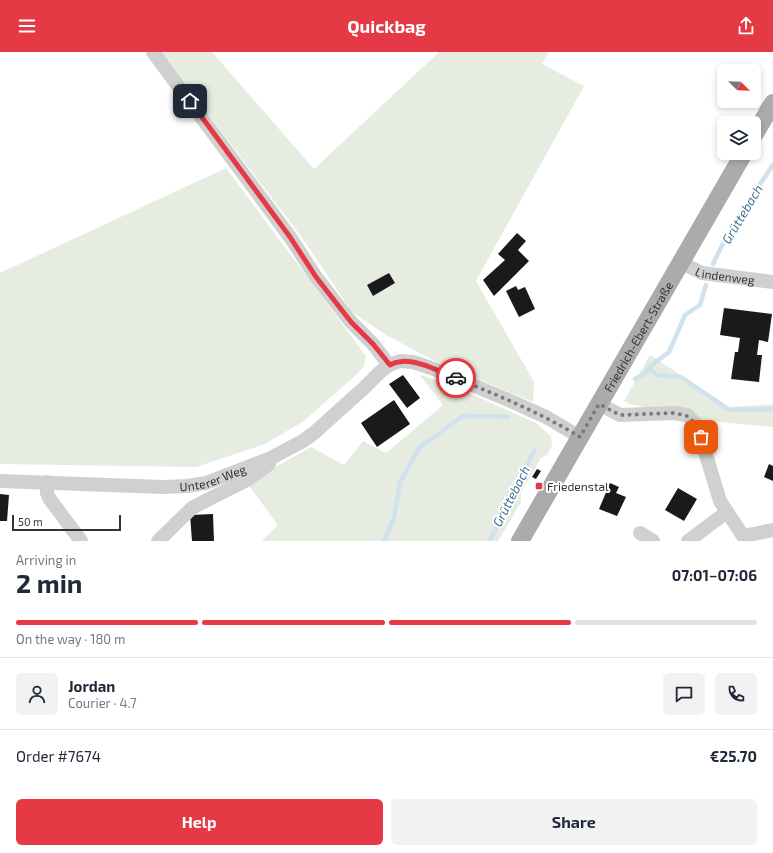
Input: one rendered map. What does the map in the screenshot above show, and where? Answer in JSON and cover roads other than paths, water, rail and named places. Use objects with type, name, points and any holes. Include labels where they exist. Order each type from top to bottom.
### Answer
[{"type":"main road","points":[[761,123],[773,102]]},
{"type":"main road","name":"Friedrich-Ebert-Straße","points":[[520,541],[740,160]]},
{"type":"street","points":[[153,52],[290,237],[316,277],[351,322],[373,344],[390,365],[400,361],[413,362],[434,369],[546,417],[580,437]]},
{"type":"street","name":"Lindenweg","points":[[680,262],[702,273],[773,282]]},
{"type":"street","name":"Unterer Weg","points":[[0,481],[163,487],[187,486],[206,483],[271,458],[303,441],[314,433],[380,372],[390,365]]},
{"type":"street","points":[[599,404],[620,415],[674,413],[687,416],[697,425],[720,501],[745,539],[773,530]]},
{"type":"street","points":[[158,541],[192,508],[247,480],[269,465],[271,458]]},
{"type":"street","points":[[47,482],[47,493],[49,498],[81,541]]},
{"type":"street","points":[[688,541],[727,512]]},
{"type":"street","points":[[640,533],[653,541]]},
{"type":"waterway","name":"Grüttebach","points":[[713,264],[733,226],[773,165]]},
{"type":"waterway","name":"Grüttebach","points":[[635,379],[646,373],[648,368],[669,352],[685,315],[700,305],[706,285]]},
{"type":"waterway","points":[[648,368],[658,375],[681,377],[729,410],[773,409]]},
{"type":"waterway","points":[[384,541],[394,518],[400,482],[420,447],[463,416],[508,417]]},
{"type":"waterway","name":"Grüttebach","points":[[489,541],[534,451]]},
{"type":"place","name":"Friedenstal","points":[[539,486]]}]
